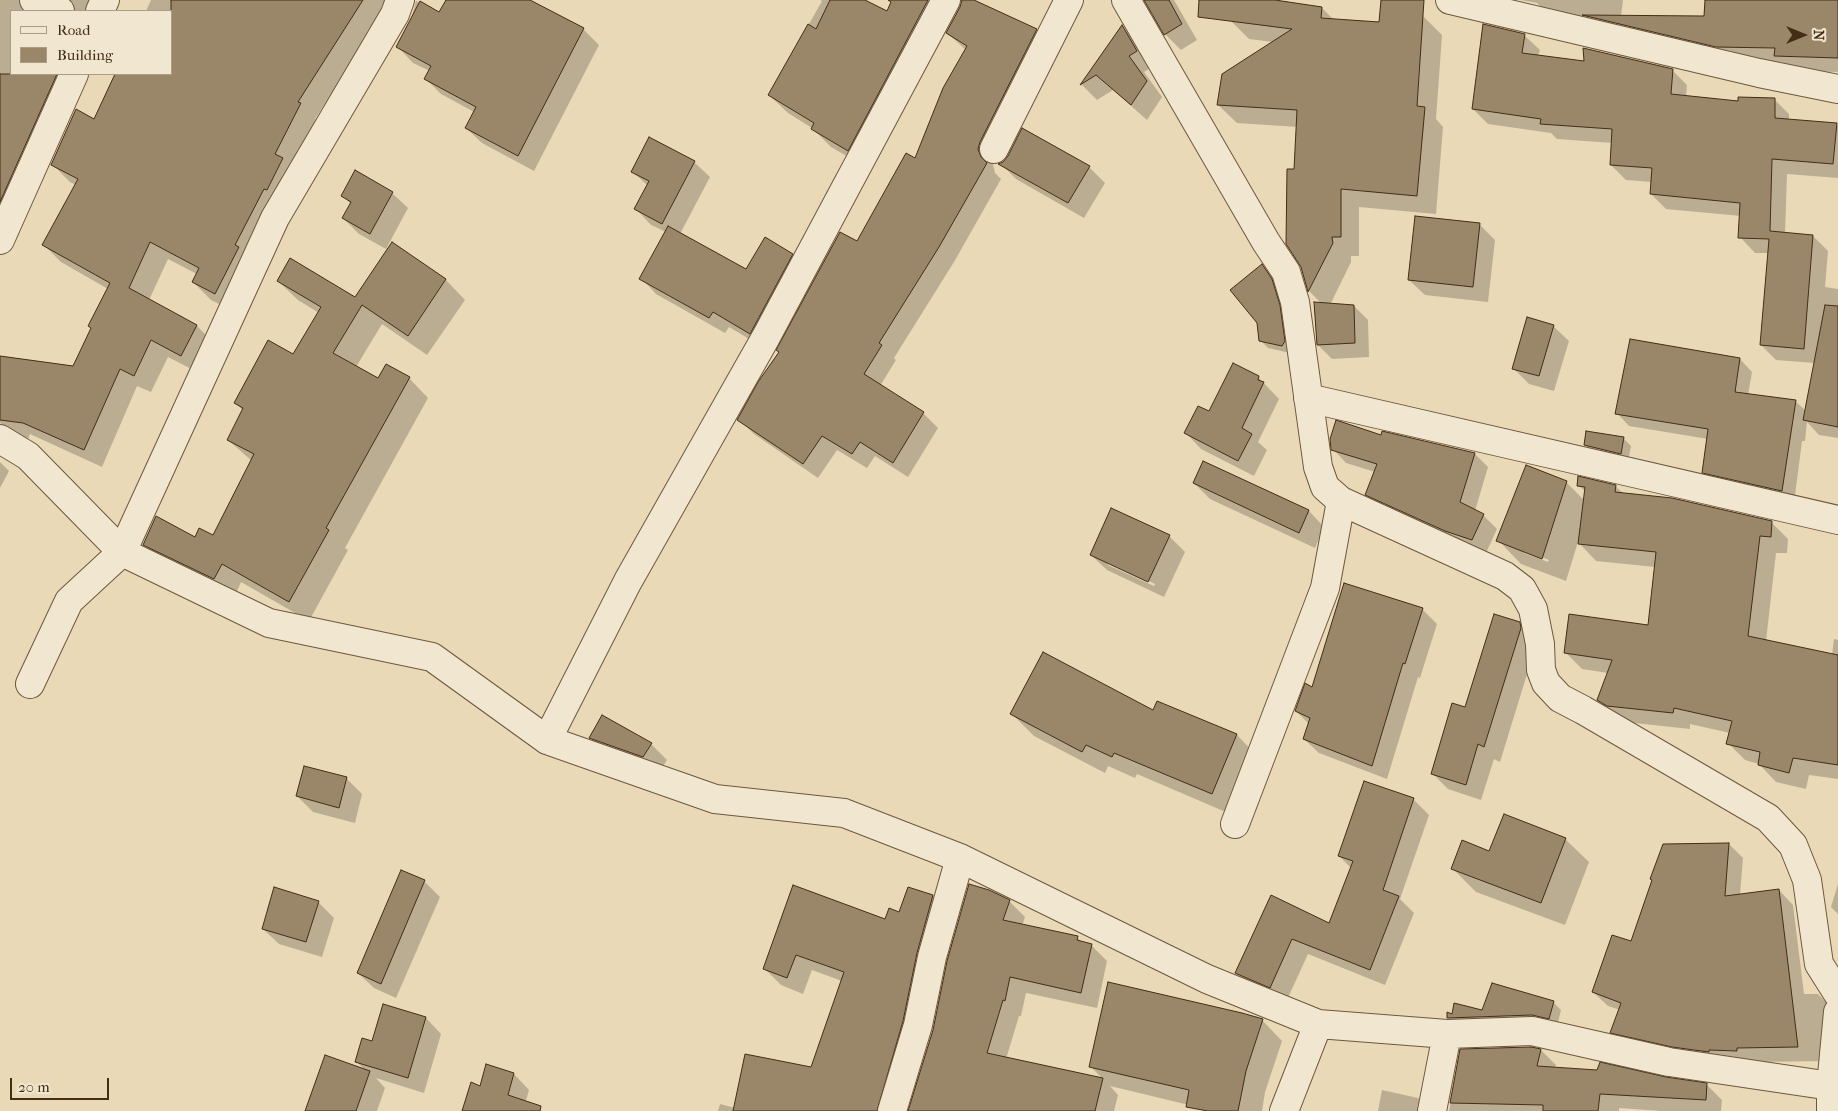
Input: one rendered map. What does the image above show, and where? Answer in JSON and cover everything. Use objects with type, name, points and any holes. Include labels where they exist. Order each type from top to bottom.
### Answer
[{"type":"street","points":[[34,0],[58,10]]},
{"type":"street","points":[[30,684],[69,601],[122,552],[275,218],[395,14],[400,0]]},
{"type":"street","points":[[547,740],[628,581],[766,337],[946,0]]},
{"type":"street","points":[[994,149],[1069,0]]},
{"type":"street","points":[[1126,0],[1266,242],[1286,272],[1295,302],[1318,467],[1325,487],[1341,501],[1505,576],[1522,589],[1533,609],[1540,644],[1542,670],[1546,683],[1560,698],[1768,818],[1793,845],[1807,880],[1828,966],[1838,994]]},
{"type":"street","points":[[1450,0],[1759,74],[1838,89]]},
{"type":"street","points":[[0,240],[74,75]]},
{"type":"street","points":[[1308,398],[1838,520]]},
{"type":"street","points":[[0,439],[28,456],[122,552],[269,623],[432,657],[547,740],[715,799],[844,813],[960,858],[1207,979],[1318,1024],[1447,1034],[1532,1031],[1831,1098],[1838,1012]]},
{"type":"street","points":[[1235,824],[1325,588],[1341,501]]},
{"type":"street","points":[[892,1111],[918,1025],[932,957],[960,858]]},
{"type":"street","points":[[1284,1111],[1318,1024]]},
{"type":"street","points":[[1432,1111],[1447,1034]]},
{"type":"building","points":[[171,0],[363,0],[298,102],[301,103],[275,154],[283,158],[267,190],[264,189],[235,245],[239,247],[215,294],[192,282],[199,268],[150,242],[129,288],[197,325],[181,356],[151,340],[134,376],[120,369],[84,450],[23,423],[0,420],[0,356],[73,366],[91,328],[88,326],[110,283],[42,245],[78,179],[51,165],[76,109],[94,119],[115,75],[172,75]]},
{"type":"building","points":[[446,0],[530,0],[584,28],[518,156],[465,128],[476,107],[424,79],[431,66],[396,47],[420,1],[439,12]]},
{"type":"building","points":[[830,0],[865,0],[887,11],[891,2],[888,0],[928,0],[848,151],[811,129],[814,123],[768,95],[808,24],[816,29]]},
{"type":"building","points":[[962,0],[974,0],[1037,29],[980,142],[978,149],[981,157],[987,163],[939,247],[879,343],[882,345],[864,374],[924,412],[893,463],[860,442],[852,454],[822,436],[803,464],[737,420],[758,382],[779,352],[776,350],[840,232],[857,241],[906,153],[915,158],[943,88],[967,46],[946,33]]},
{"type":"building","points":[[1144,0],[1169,0],[1182,24],[1164,35]]},
{"type":"building","points":[[1199,0],[1275,0],[1322,7],[1321,18],[1379,22],[1381,0],[1424,0],[1417,106],[1425,107],[1417,196],[1341,189],[1341,237],[1332,237],[1333,243],[1308,292],[1301,267],[1286,244],[1287,169],[1294,169],[1297,110],[1217,105],[1222,74],[1292,29],[1198,17]]},
{"type":"building","points":[[1705,0],[1838,0],[1838,58],[1774,56],[1775,48],[1716,47],[1582,15],[1704,16]]},
{"type":"building","points":[[1483,24],[1525,34],[1522,53],[1584,61],[1583,48],[1673,69],[1671,94],[1738,101],[1738,97],[1775,98],[1775,118],[1837,123],[1833,164],[1772,159],[1770,231],[1813,235],[1804,349],[1760,345],[1769,239],[1738,238],[1740,203],[1650,194],[1652,168],[1610,165],[1612,129],[1540,124],[1541,119],[1472,109]]},
{"type":"building","points":[[1122,25],[1137,51],[1129,56],[1147,81],[1131,105],[1096,75],[1080,85]]},
{"type":"building","points":[[0,74],[57,75],[0,202]]},
{"type":"building","points":[[1022,128],[1090,166],[1068,203],[998,164],[1003,162],[1008,156]]},
{"type":"building","points":[[649,137],[695,161],[662,224],[634,209],[649,181],[631,172]]},
{"type":"building","points":[[355,170],[393,192],[370,234],[342,218],[351,202],[341,196]]},
{"type":"building","points":[[1415,216],[1480,223],[1473,287],[1408,280]]},
{"type":"building","points":[[668,226],[746,269],[765,237],[793,254],[750,334],[713,312],[709,318],[639,279]]},
{"type":"building","points":[[392,242],[446,279],[408,336],[362,305],[333,353],[378,378],[386,364],[410,377],[326,528],[329,530],[289,602],[222,564],[214,579],[143,545],[156,516],[195,537],[199,528],[213,535],[254,454],[227,440],[243,408],[234,403],[268,340],[293,354],[321,307],[277,281],[290,258],[355,297]]},
{"type":"building","points":[[1262,264],[1272,279],[1280,305],[1285,341],[1282,346],[1259,341],[1257,323],[1230,290]]},
{"type":"building","points":[[1314,302],[1354,305],[1355,343],[1317,345]]},
{"type":"building","points":[[1825,305],[1838,306],[1838,427],[1803,420]]},
{"type":"building","points":[[1527,317],[1554,325],[1539,376],[1512,369]]},
{"type":"building","points":[[1630,339],[1740,358],[1735,392],[1796,400],[1782,491],[1702,473],[1708,429],[1615,414]]},
{"type":"building","points":[[1233,363],[1259,376],[1258,380],[1264,382],[1242,428],[1252,434],[1238,461],[1184,433],[1198,406],[1209,411]]},
{"type":"building","points":[[1336,420],[1381,435],[1382,431],[1475,453],[1460,502],[1484,514],[1472,540],[1445,531],[1365,495],[1377,464],[1331,450],[1330,439]]},
{"type":"building","points":[[1586,431],[1624,437],[1621,454],[1584,445]]},
{"type":"building","points":[[1203,461],[1309,510],[1299,533],[1193,483]]},
{"type":"building","points":[[1526,465],[1567,481],[1542,559],[1496,541]]},
{"type":"building","points":[[1578,476],[1616,485],[1615,492],[1672,498],[1772,521],[1771,537],[1760,536],[1748,636],[1838,655],[1838,765],[1793,758],[1789,773],[1758,765],[1760,752],[1726,744],[1732,721],[1674,708],[1673,713],[1607,706],[1597,700],[1612,660],[1564,653],[1569,614],[1648,625],[1656,552],[1578,544],[1585,487],[1577,486]]},
{"type":"building","points":[[1111,508],[1170,535],[1148,582],[1090,555]]},
{"type":"building","points":[[1344,583],[1423,608],[1405,664],[1403,663],[1372,766],[1303,739],[1310,718],[1295,711],[1305,683],[1312,687]]},
{"type":"building","points":[[1494,614],[1520,622],[1521,628],[1484,747],[1478,744],[1466,785],[1431,774],[1452,703],[1465,707]]},
{"type":"building","points":[[1043,652],[1153,710],[1157,701],[1237,734],[1212,794],[1114,753],[1112,757],[1086,745],[1082,752],[1010,714]]},
{"type":"building","points":[[602,715],[652,743],[643,757],[589,738]]},
{"type":"building","points":[[304,766],[347,777],[339,808],[296,796]]},
{"type":"building","points":[[1364,781],[1414,798],[1383,890],[1399,896],[1370,970],[1292,939],[1270,988],[1235,973],[1271,895],[1329,923],[1353,861],[1338,856]]},
{"type":"building","points":[[1504,814],[1566,838],[1541,903],[1451,869],[1462,840],[1489,851]]},
{"type":"building","points":[[1729,843],[1725,896],[1779,889],[1798,1047],[1737,1048],[1737,1051],[1709,1050],[1709,1052],[1672,1047],[1610,1033],[1621,1003],[1592,992],[1612,935],[1631,941],[1663,844]]},
{"type":"building","points":[[401,870],[425,880],[381,984],[357,973]]},
{"type":"building","points":[[969,884],[989,890],[1010,900],[1003,920],[1078,936],[1077,940],[1092,944],[1081,993],[1010,977],[1005,1001],[1003,1000],[987,1053],[1103,1078],[1095,1111],[908,1111],[933,1030],[947,961]]},
{"type":"building","points":[[793,885],[885,919],[889,908],[899,912],[908,887],[933,895],[917,953],[903,1021],[877,1111],[733,1111],[745,1054],[811,1067],[844,972],[796,955],[787,978],[763,969]]},
{"type":"building","points":[[274,887],[319,901],[306,942],[262,929]]},
{"type":"building","points":[[1108,982],[1263,1019],[1246,1071],[1238,1111],[1208,1111],[1186,1107],[1189,1090],[1089,1067]]},
{"type":"building","points":[[1492,983],[1554,1001],[1549,1019],[1532,1015],[1447,1018],[1447,1012],[1452,1014],[1454,1003],[1482,1010]]},
{"type":"building","points":[[383,1004],[426,1017],[408,1078],[355,1062],[362,1038],[372,1041]]},
{"type":"building","points":[[1531,1047],[1541,1049],[1537,1066],[1597,1070],[1600,1062],[1666,1077],[1707,1083],[1706,1100],[1600,1094],[1598,1111],[1543,1111],[1543,1105],[1450,1103],[1460,1049]]},
{"type":"building","points":[[325,1055],[370,1071],[356,1111],[305,1111]]},
{"type":"building","points":[[486,1064],[514,1073],[508,1095],[541,1106],[540,1111],[462,1111],[471,1082],[480,1086]]}]
